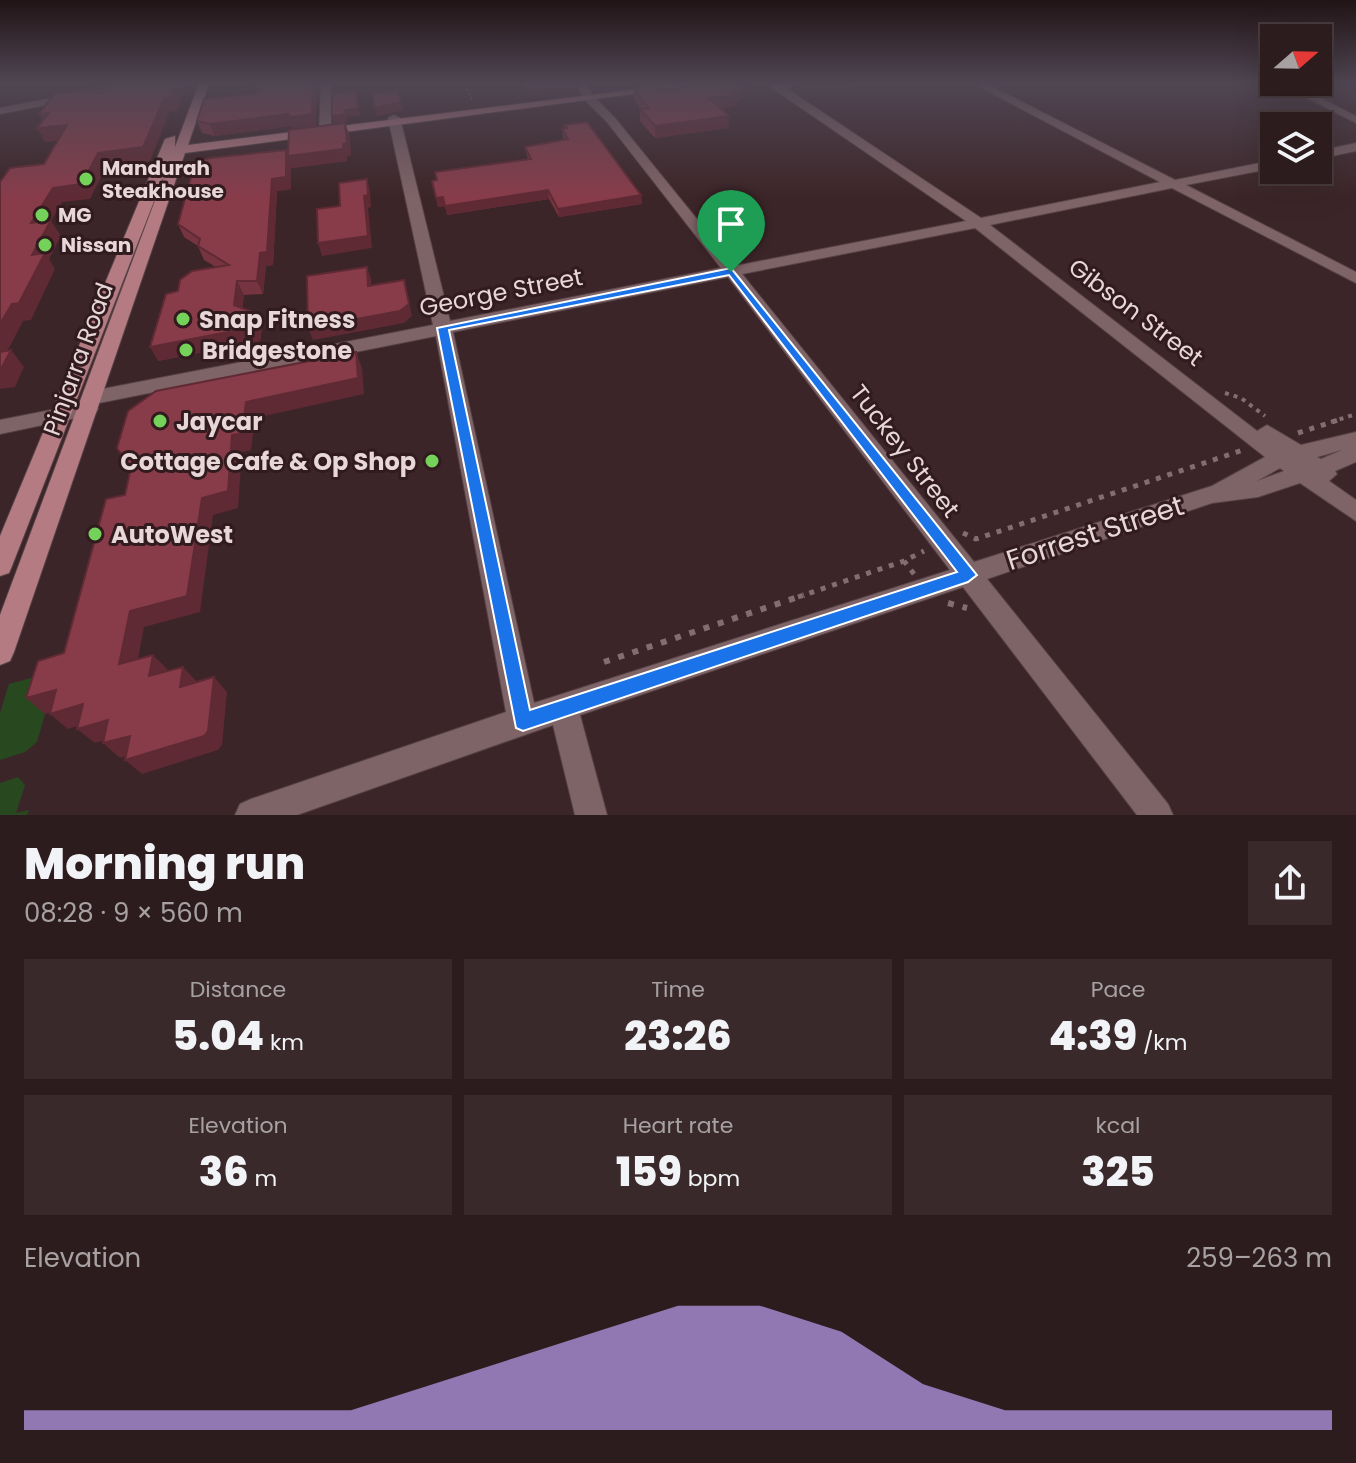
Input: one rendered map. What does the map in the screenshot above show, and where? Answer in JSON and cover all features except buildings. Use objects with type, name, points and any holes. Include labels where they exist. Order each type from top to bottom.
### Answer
[{"type":"main road","name":"Pinjarra Road","points":[[0,652],[90,403],[182,122]]},
{"type":"main road","name":"Pinjarra Road","points":[[0,566],[60,415],[186,122]]},
{"type":"main road","points":[[174,148],[379,122]]},
{"type":"street","points":[[325,122],[325,129]]},
{"type":"street","points":[[395,122],[443,328],[523,722]]},
{"type":"street","name":"Tuckey Street","points":[[613,122],[1157,815]]},
{"type":"street","name":"Gibson Street","points":[[832,122],[1036,269],[1205,397],[1238,427],[1356,497]]},
{"type":"street","points":[[1053,122],[1356,278]]},
{"type":"street","points":[[1332,152],[1356,147]]},
{"type":"street","name":"George Street","points":[[0,427],[60,415],[90,403],[443,328],[974,226],[1260,167]]},
{"type":"street","name":"Forrest Street","points":[[251,815],[563,707],[1211,495],[1258,489],[1300,463],[1356,439]]},
{"type":"street","name":"Forrest Street","points":[[1300,463],[1345,459],[1356,451]]},
{"type":"street","name":"Gibson Street","points":[[1300,463],[1356,512]]},
{"type":"street","points":[[563,707],[591,815]]},
{"type":"path","points":[[1286,432],[1295,434],[1356,414]]},
{"type":"path","points":[[935,532],[952,529],[976,539],[1249,448],[1241,442]]},
{"type":"path","points":[[604,662],[904,561]]},
{"type":"green space","points":[[57,671],[37,742],[25,752],[0,760],[0,713],[9,684]]},
{"type":"green space","points":[[18,777],[25,785],[16,813],[29,810],[27,815],[0,815],[0,783]]},
{"type":"place","name":"Mandurah Steakhouse","points":[[86,179]]},
{"type":"place","name":"MG","points":[[42,215]]},
{"type":"place","name":"Nissan","points":[[45,245]]},
{"type":"place","name":"Snap Fitness","points":[[183,319]]},
{"type":"place","name":"Bridgestone","points":[[186,350]]},
{"type":"place","name":"Jaycar","points":[[160,421]]},
{"type":"place","name":"Cottage Cafe & Op Shop","points":[[432,461]]},
{"type":"place","name":"AutoWest","points":[[95,534]]},
{"type":"route","points":[[731,272],[968,575],[523,722],[443,328],[731,272]]}]
